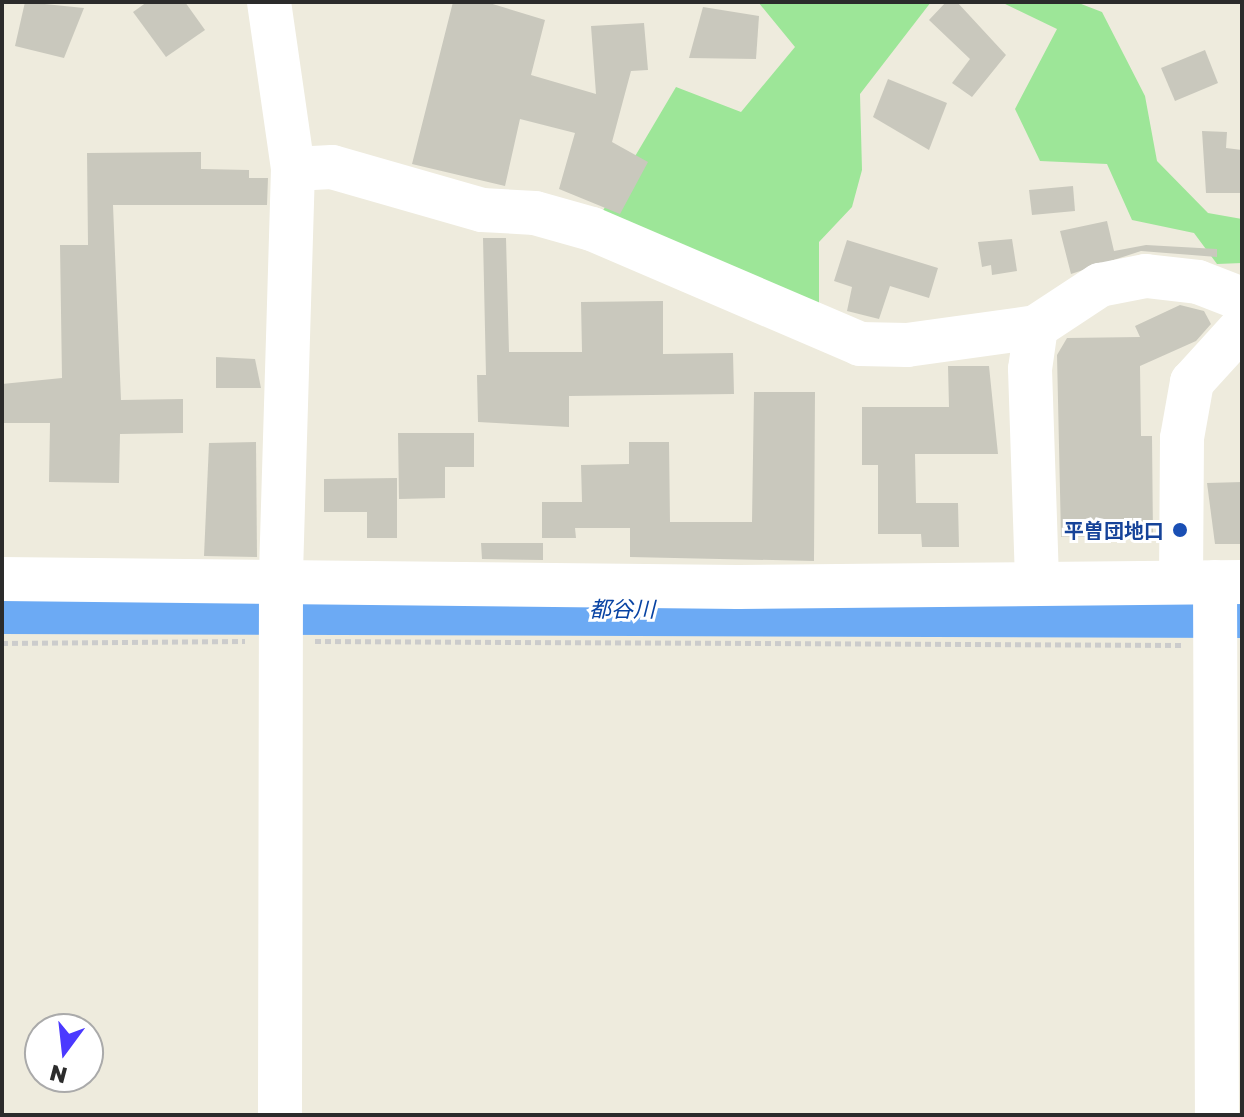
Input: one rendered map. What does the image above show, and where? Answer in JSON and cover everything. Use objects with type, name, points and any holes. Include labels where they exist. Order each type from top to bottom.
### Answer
[{"type":"street","points":[[269,2],[293,169],[281,609],[280,1115]]},
{"type":"street","points":[[293,169],[332,167],[482,210],[535,213],[592,229],[860,344],[907,345],[1036,327],[1100,285],[1146,276],[1198,282],[1242,299]]},
{"type":"street","points":[[1036,327],[1030,369],[1037,583]]},
{"type":"street","points":[[1217,1115],[1215,601],[1182,438],[1192,382],[1242,327]]},
{"type":"street","points":[[2,579],[281,609],[1037,583],[1215,601]]},
{"type":"path","points":[[2,643],[281,609],[1215,601]]},
{"type":"green space","points":[[758,2],[931,2],[860,94],[862,170],[852,207],[819,242],[819,328],[592,229],[676,87],[741,112],[795,47]]},
{"type":"green space","points":[[1001,2],[1076,2],[1102,12],[1145,96],[1157,161],[1208,213],[1242,219],[1242,263],[1217,264],[1194,233],[1132,220],[1107,164],[1040,161],[1015,109],[1057,29]]},
{"type":"building","points":[[25,2],[84,8],[64,58],[15,46]]},
{"type":"building","points":[[147,2],[185,2],[205,30],[166,57],[133,12]]},
{"type":"building","points":[[453,2],[486,2],[545,20],[531,75],[596,94],[591,26],[644,23],[648,70],[631,71],[612,142],[648,162],[620,214],[559,189],[575,133],[520,119],[505,186],[412,164]]},
{"type":"building","points":[[946,2],[957,2],[1006,55],[972,97],[952,83],[970,59],[929,20]]},
{"type":"building","points":[[703,7],[759,16],[756,59],[689,58]]},
{"type":"building","points":[[1205,50],[1218,83],[1175,101],[1161,68]]},
{"type":"building","points":[[888,79],[947,103],[929,150],[873,117]]},
{"type":"building","points":[[1202,131],[1227,132],[1226,148],[1242,150],[1242,193],[1206,193]]},
{"type":"building","points":[[201,152],[201,169],[249,170],[249,178],[268,178],[267,205],[113,205],[121,400],[183,399],[183,433],[120,434],[119,483],[49,482],[50,423],[2,423],[2,384],[62,378],[60,245],[88,245],[87,153]]},
{"type":"building","points":[[1073,186],[1075,211],[1032,215],[1029,190]]},
{"type":"building","points":[[1107,221],[1114,251],[1146,245],[1217,249],[1217,257],[1141,251],[1071,274],[1060,231]]},
{"type":"building","points":[[483,238],[506,238],[509,352],[582,352],[581,302],[663,301],[663,354],[733,353],[734,394],[569,396],[569,427],[478,422],[477,375],[486,375]]},
{"type":"building","points":[[1012,239],[1017,271],[992,275],[991,265],[982,267],[978,242]]},
{"type":"building","points":[[847,240],[938,268],[929,298],[890,286],[879,319],[847,311],[852,287],[834,281]]},
{"type":"building","points":[[1180,305],[1204,311],[1211,324],[1196,341],[1140,366],[1141,436],[1152,436],[1153,537],[1061,537],[1057,355],[1067,338],[1140,337],[1135,326]]},
{"type":"building","points":[[216,357],[255,359],[261,388],[216,388]]},
{"type":"building","points":[[948,366],[989,366],[998,454],[915,454],[916,503],[958,503],[959,547],[922,547],[921,534],[878,534],[878,465],[862,465],[862,407],[949,407]]},
{"type":"building","points":[[754,392],[815,392],[814,561],[630,557],[630,528],[575,528],[576,538],[542,538],[542,502],[582,502],[581,465],[629,464],[629,442],[669,442],[670,522],[752,522]]},
{"type":"building","points":[[398,433],[474,433],[474,467],[445,467],[445,498],[399,499]]},
{"type":"building","points":[[256,442],[257,557],[204,556],[209,443]]},
{"type":"building","points":[[397,478],[397,538],[367,538],[367,512],[324,512],[324,479]]},
{"type":"building","points":[[1242,482],[1242,544],[1215,544],[1207,483]]},
{"type":"building","points":[[481,543],[543,543],[543,560],[482,559]]},
{"type":"waterway","name":"都谷川","points":[[2,607],[1242,611]]},
{"type":"place","name":"平曽団地口","points":[[1180,530]]}]
